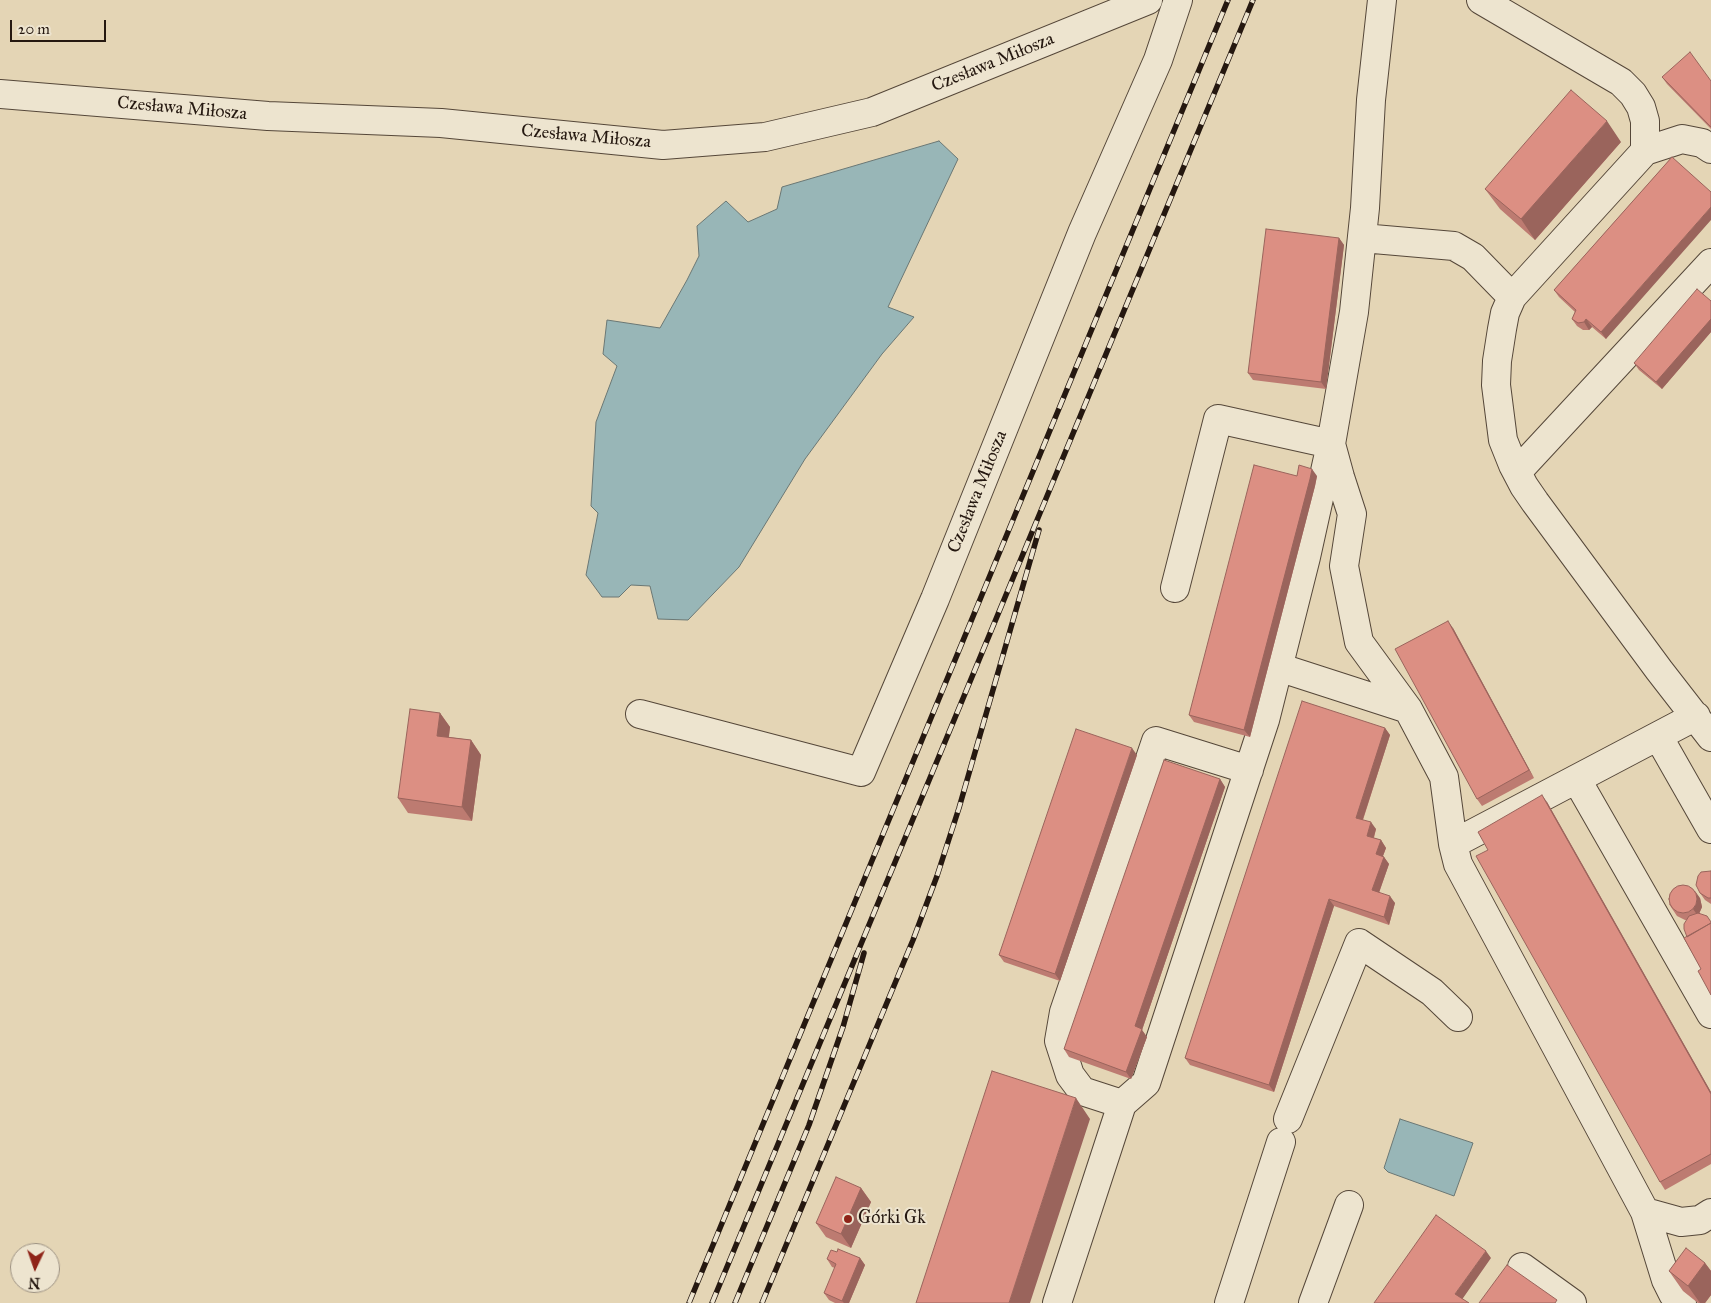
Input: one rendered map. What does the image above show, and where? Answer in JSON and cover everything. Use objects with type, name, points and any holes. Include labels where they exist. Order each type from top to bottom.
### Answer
[{"type":"street","name":"Czesława Miłosza","points":[[0,94],[268,116],[441,123],[663,145],[765,137],[872,112],[1148,0]]},
{"type":"street","name":"Czesława Miłosza","points":[[640,714],[862,772],[935,599],[1082,233],[1158,60],[1179,0],[1162,0]]},
{"type":"street","points":[[1057,1303],[1122,1104],[1146,1083],[1265,720],[1306,557],[1331,444],[1354,312],[1362,238],[1371,100],[1382,0]]},
{"type":"street","points":[[1481,0],[1621,82],[1633,94],[1641,107],[1645,121],[1645,151]]},
{"type":"street","points":[[1454,844],[1658,736],[1703,726],[1659,670],[1535,502],[1517,472],[1503,440],[1496,385],[1497,361],[1502,329],[1505,313],[1512,297],[1645,151],[1682,139],[1702,143],[1711,149]]},
{"type":"street","points":[[1362,238],[1454,246],[1474,257],[1512,297]]},
{"type":"street","points":[[1517,472],[1711,262]]},
{"type":"street","points":[[1175,588],[1218,419],[1331,444]]},
{"type":"street","points":[[1331,444],[1352,514],[1344,566],[1359,642],[1408,709],[1444,777],[1458,864],[1645,1212],[1666,1280],[1673,1294],[1682,1303]]},
{"type":"street","points":[[1306,557],[1344,566]]},
{"type":"street","points":[[1278,667],[1408,709]]},
{"type":"street","points":[[1658,736],[1711,829]]},
{"type":"street","points":[[1122,1104],[1082,1091],[1070,1075],[1059,1041],[1064,1012],[1156,740],[1249,770]]},
{"type":"street","points":[[1577,780],[1711,1014]]},
{"type":"street","points":[[1229,1303],[1284,1131],[1358,943],[1432,992],[1458,1017]]},
{"type":"street","points":[[1314,1303],[1349,1205]]},
{"type":"street","points":[[1645,1212],[1681,1222],[1700,1220],[1711,1213]]},
{"type":"street","points":[[1522,1267],[1572,1303]]},
{"type":"water","points":[[939,141],[958,159],[888,307],[914,317],[882,354],[805,459],[739,567],[688,620],[658,619],[650,586],[631,585],[619,597],[602,597],[586,575],[598,513],[591,506],[596,422],[617,366],[603,354],[607,320],[660,328],[699,256],[697,226],[726,201],[748,222],[777,209],[782,187]]},
{"type":"water","points":[[1400,1119],[1473,1143],[1454,1196],[1388,1172],[1384,1168]]},
{"type":"building","points":[[1690,52],[1711,81],[1711,127],[1662,77]]},
{"type":"building","points":[[1571,90],[1607,121],[1521,219],[1485,189]]},
{"type":"building","points":[[1672,157],[1711,192],[1711,207],[1601,332],[1586,319],[1584,322],[1578,323],[1572,319],[1576,310],[1554,290]]},
{"type":"building","points":[[1266,229],[1339,238],[1321,382],[1248,373]]},
{"type":"building","points":[[1697,289],[1711,301],[1711,319],[1656,382],[1634,363]]},
{"type":"building","points":[[1254,465],[1297,476],[1299,465],[1312,469],[1244,730],[1189,715]]},
{"type":"building","points":[[1448,621],[1529,770],[1477,799],[1395,649]]},
{"type":"building","points":[[1302,701],[1385,728],[1356,818],[1371,822],[1367,836],[1381,840],[1376,854],[1384,857],[1372,890],[1390,896],[1384,917],[1329,899],[1269,1085],[1185,1058]]},
{"type":"building","points":[[410,709],[440,713],[437,736],[471,740],[462,807],[398,798]]},
{"type":"building","points":[[1076,729],[1132,748],[1055,974],[999,955]]},
{"type":"building","points":[[1164,760],[1220,779],[1135,1026],[1142,1029],[1126,1072],[1064,1049]]},
{"type":"building","points":[[1542,795],[1711,1094],[1711,1154],[1660,1182],[1476,856],[1488,850],[1478,832]]},
{"type":"building","points":[[1711,871],[1711,898],[1708,898],[1700,893],[1696,885],[1701,872]]},
{"type":"building","points":[[1683,885],[1693,889],[1697,899],[1693,909],[1683,913],[1673,909],[1669,899],[1673,889]]},
{"type":"building","points":[[1698,913],[1707,916],[1711,923],[1687,937],[1684,924],[1689,916]]},
{"type":"building","points":[[1711,923],[1711,995],[1698,971],[1701,969],[1684,938]]},
{"type":"building","points":[[992,1071],[1076,1098],[1009,1303],[916,1303]]},
{"type":"building","points":[[836,1177],[861,1188],[841,1234],[816,1223]]},
{"type":"building","points":[[1436,1215],[1486,1251],[1455,1294],[1469,1303],[1374,1303]]},
{"type":"building","points":[[1686,1248],[1705,1263],[1688,1286],[1669,1271]]},
{"type":"building","points":[[838,1249],[860,1258],[842,1301],[824,1293],[836,1264],[827,1259],[831,1250],[837,1252]]},
{"type":"building","points":[[1507,1265],[1557,1300],[1555,1303],[1479,1303]]},
{"type":"railway","points":[[689,1303],[1228,0]]},
{"type":"railway","points":[[712,1303],[1253,0]]},
{"type":"railway","points":[[762,1303],[913,940],[937,876],[959,808],[1039,530]]},
{"type":"railway","points":[[735,1303],[809,1125],[843,1027],[864,953]]},
{"type":"place","name":"Górki Gk","points":[[848,1219]]}]
